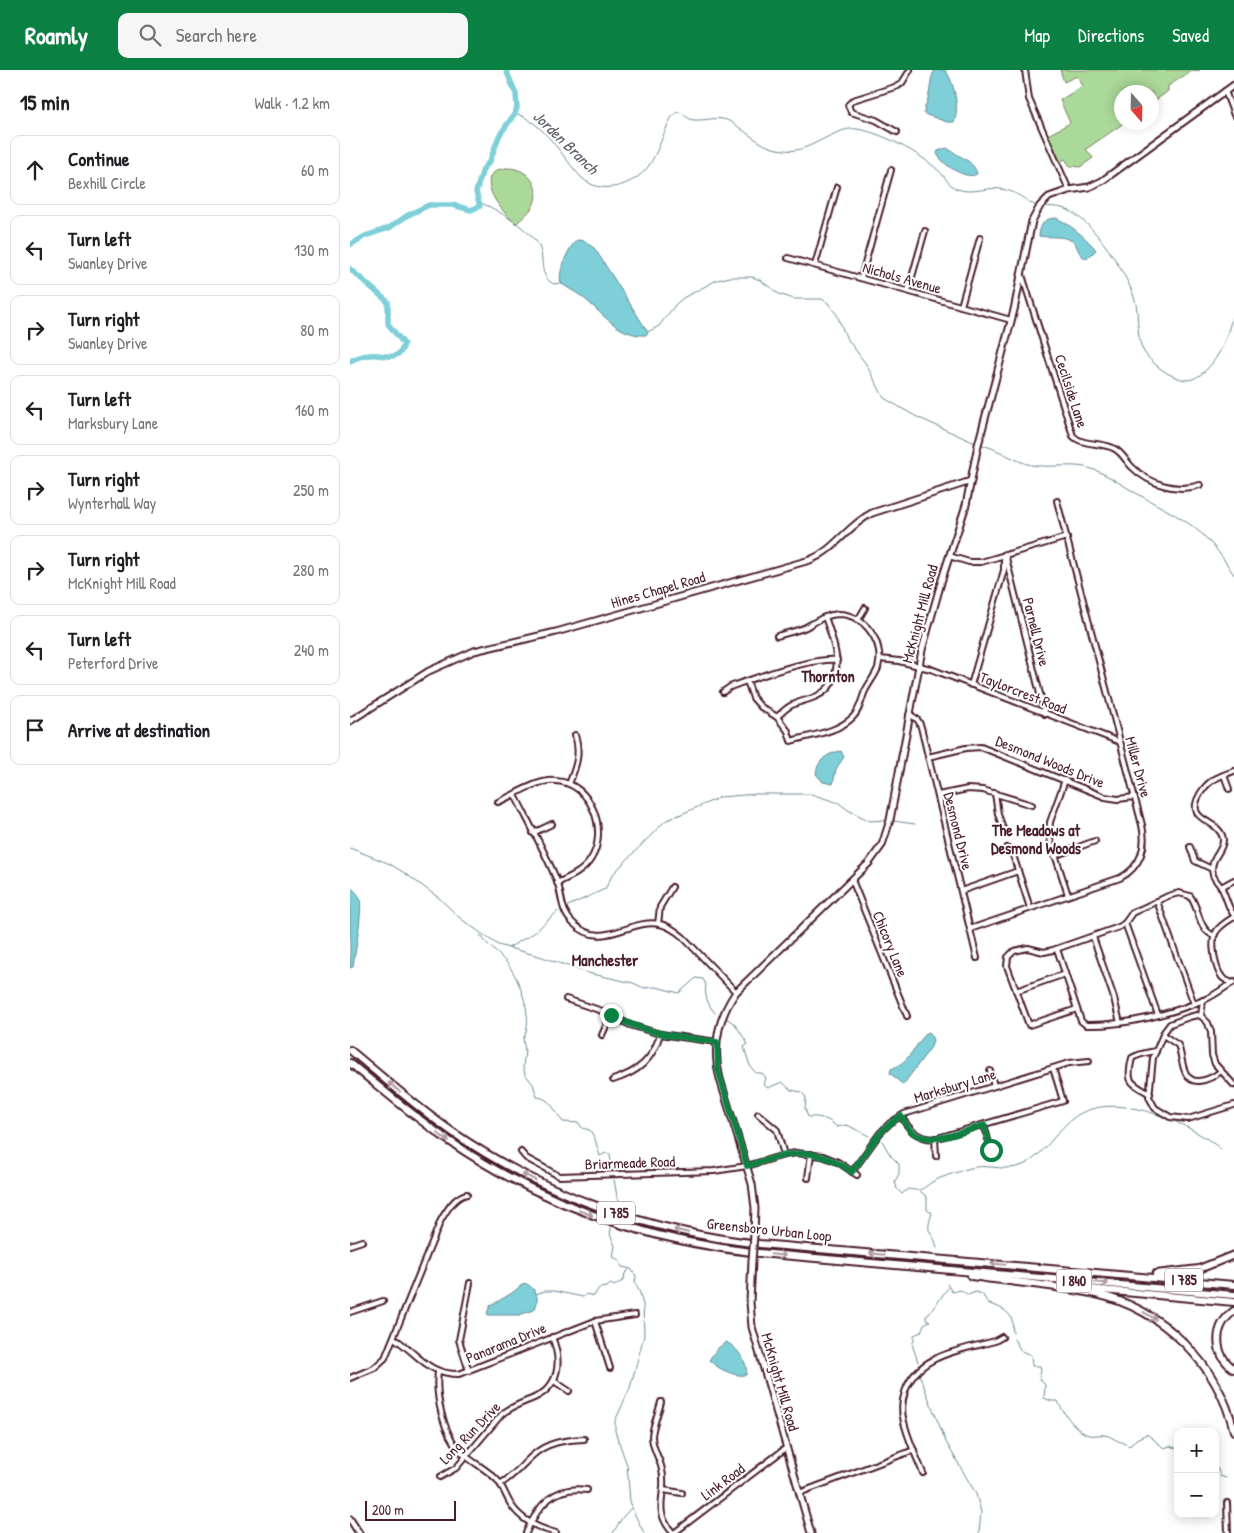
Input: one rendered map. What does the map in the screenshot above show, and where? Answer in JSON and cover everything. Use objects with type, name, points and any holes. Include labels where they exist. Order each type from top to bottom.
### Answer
[{"type":"highway","name":"Greensboro Urban Loop","points":[[350,1050],[440,1123],[495,1159],[569,1195],[607,1210],[646,1222],[710,1237],[760,1244],[1234,1285]]},
{"type":"highway","name":"Greensboro Urban Loop","points":[[350,1063],[421,1121],[476,1159],[535,1191],[596,1216],[660,1236],[725,1249],[1234,1295]]},
{"type":"highway","points":[[1134,1276],[1190,1271],[1234,1255]]},
{"type":"highway","points":[[913,1267],[1084,1292],[1108,1297],[1140,1310],[1158,1321],[1183,1341],[1205,1367],[1222,1395],[1234,1432]]},
{"type":"highway","points":[[1037,1285],[1234,1302]]},
{"type":"highway","points":[[1234,1311],[1222,1323],[1218,1342],[1221,1355],[1234,1369]]},
{"type":"street","points":[[896,132],[876,120],[851,112],[848,105],[853,100],[898,86],[910,70]]},
{"type":"street","points":[[1025,70],[1029,100],[1069,190]]},
{"type":"street","name":"McKnight Mill Road","points":[[811,1533],[752,1327],[750,1302],[754,1199],[747,1166],[718,1070],[717,1042],[723,1014],[736,992],[852,880],[874,857],[884,840],[890,820],[919,665],[966,505],[980,438],[1022,273],[1030,227],[1036,212],[1049,197],[1069,190],[1089,187],[1102,181],[1234,84]]},
{"type":"street","points":[[1225,91],[1234,115]]},
{"type":"street","points":[[861,278],[891,170]]},
{"type":"street","points":[[815,265],[837,187]]},
{"type":"street","points":[[908,291],[925,230]]},
{"type":"street","points":[[961,306],[980,238]]},
{"type":"street","name":"Nichols Avenue","points":[[788,258],[1011,320]]},
{"type":"street","name":"Cecilside Lane","points":[[1022,273],[1073,436],[1078,440],[1113,448],[1135,470],[1156,483],[1179,488],[1190,488],[1200,485]]},
{"type":"street","name":"Hines Chapel Road","points":[[350,720],[429,671],[465,654],[493,645],[563,630],[810,560],[827,551],[860,520],[872,513],[971,481]]},
{"type":"street","name":"Miller Drive","points":[[970,929],[1120,878],[1136,865],[1144,849],[1142,825],[1057,501]]},
{"type":"street","points":[[950,556],[969,562],[977,562],[1067,537]]},
{"type":"street","points":[[971,685],[1004,570],[1004,554]]},
{"type":"street","name":"Parnell Drive","points":[[1004,554],[1045,714]]},
{"type":"street","points":[[858,620],[865,608]]},
{"type":"street","points":[[747,681],[753,698],[761,707],[777,717],[788,731],[791,741],[838,727],[854,716],[858,710],[867,688],[876,674],[880,659],[878,647],[869,628],[858,620],[839,614],[825,617],[798,630],[777,636]]},
{"type":"street","points":[[777,717],[792,705],[817,696],[827,689],[836,672],[837,652],[825,617]]},
{"type":"street","name":"Taylorcrest Road","points":[[880,659],[899,660],[919,665],[1120,742]]},
{"type":"street","points":[[723,692],[730,687],[747,681],[800,665],[837,660]]},
{"type":"street","name":"Desmond Drive","points":[[909,715],[920,721],[977,958]]},
{"type":"street","points":[[569,784],[578,757],[575,735]]},
{"type":"street","name":"Desmond Woods Drive","points":[[928,757],[966,748],[981,747],[1105,797],[1118,799],[1134,797]]},
{"type":"street","points":[[1233,982],[1223,978],[1219,972],[1213,952],[1214,936],[1220,927],[1234,916],[1221,887],[1214,877],[1212,869],[1213,862],[1223,844],[1222,836],[1220,831],[1199,816],[1196,805],[1208,783],[1234,771]]},
{"type":"street","points":[[1224,774],[1229,789]]},
{"type":"street","points":[[1065,780],[1050,822],[1049,836],[1068,896]]},
{"type":"street","points":[[498,802],[546,781],[556,781],[569,784],[584,794],[590,802],[596,818],[598,836],[596,848],[585,867],[578,873],[557,883]]},
{"type":"street","points":[[938,795],[968,789],[983,790],[995,792],[1032,805]]},
{"type":"street","points":[[995,792],[998,814],[1005,834]]},
{"type":"street","points":[[515,795],[557,883],[560,902],[565,914],[578,927],[592,934],[607,935],[641,924],[658,924],[673,929],[736,992]]},
{"type":"street","points":[[533,833],[552,824]]},
{"type":"street","points":[[1054,856],[1095,841]]},
{"type":"street","points":[[1190,847],[1195,861],[1212,869]]},
{"type":"street","points":[[1007,848],[1011,851],[1030,908]]},
{"type":"street","points":[[961,891],[1018,871]]},
{"type":"street","name":"Chicory Lane","points":[[852,880],[907,1016]]},
{"type":"street","points":[[1221,887],[1234,880]]},
{"type":"street","points":[[658,924],[660,906],[672,888]]},
{"type":"street","points":[[1077,1009],[1029,1025],[1007,966],[1010,954],[1026,948],[1044,952],[1093,937],[1119,927],[1125,923],[1132,913],[1179,893],[1190,896],[1202,926],[1208,933],[1214,936]]},
{"type":"street","points":[[1158,901],[1194,1004]]},
{"type":"street","points":[[1125,923],[1158,1014]]},
{"type":"street","points":[[1093,937],[1114,998],[1120,1023]]},
{"type":"street","points":[[1057,949],[1081,1021],[1086,1025],[1135,1021],[1194,1004],[1233,982]]},
{"type":"street","points":[[1016,991],[1065,974]]},
{"type":"street","points":[[566,999],[611,1015],[630,1025],[660,1034],[717,1042]]},
{"type":"street","points":[[1201,1016],[1203,1000]]},
{"type":"street","points":[[602,1035],[611,1015]]},
{"type":"street","points":[[1234,1085],[1215,1064],[1208,1023],[1201,1016],[1189,1017],[1170,1024],[1153,1058],[1150,1101],[1155,1108],[1170,1117],[1194,1119],[1234,1105]]},
{"type":"street","points":[[613,1080],[628,1075],[643,1066],[654,1050],[660,1034]]},
{"type":"street","points":[[1163,1035],[1178,1045],[1184,1070],[1189,1079],[1202,1081],[1214,1077],[1221,1071]]},
{"type":"street","points":[[1150,1094],[1131,1083],[1129,1078],[1130,1067],[1132,1058],[1135,1056],[1140,1053],[1156,1051]]},
{"type":"street","name":"Marksbury Lane","points":[[852,1172],[880,1133],[890,1123],[913,1110],[1053,1068],[1089,1060]]},
{"type":"street","points":[[901,1116],[912,1132],[920,1137],[935,1138],[1063,1101],[1053,1068]]},
{"type":"street","points":[[990,1071],[994,1086]]},
{"type":"street","points":[[758,1114],[777,1130],[784,1155]]},
{"type":"street","points":[[984,1125],[991,1150]]},
{"type":"street","points":[[935,1138],[936,1156]]},
{"type":"street","name":"Briarmeade Road","points":[[521,1152],[526,1158],[560,1176],[695,1172],[747,1166],[796,1153],[811,1154],[838,1162],[857,1176]]},
{"type":"street","points":[[808,1178],[811,1154]]},
{"type":"street","points":[[350,1378],[368,1372],[380,1364],[394,1338],[441,1220],[462,1194],[467,1194]]},
{"type":"street","points":[[350,1245],[362,1241]]},
{"type":"street","points":[[469,1371],[459,1340],[470,1283]]},
{"type":"street","points":[[350,1312],[383,1301]]},
{"type":"street","name":"Panarama Drive","points":[[438,1372],[459,1374],[594,1321],[635,1315]]},
{"type":"street","points":[[594,1321],[610,1368]]},
{"type":"street","points":[[923,1473],[905,1428],[902,1415],[906,1389],[916,1372],[930,1361],[995,1341],[1002,1336]]},
{"type":"street","points":[[552,1337],[558,1357],[558,1367],[554,1381],[569,1390]]},
{"type":"street","points":[[394,1338],[422,1362],[438,1372],[437,1389],[444,1420],[459,1449],[490,1473],[500,1484],[514,1509],[531,1524],[556,1533]]},
{"type":"street","name":"Long Run Drive","points":[[440,1478],[456,1468],[502,1414],[511,1407],[542,1394],[554,1381]]},
{"type":"street","points":[[661,1402],[654,1423],[652,1439],[662,1470],[662,1513],[666,1523],[674,1533]]},
{"type":"street","points":[[500,1484],[520,1470],[533,1455],[550,1445],[564,1441],[584,1440]]},
{"type":"street","name":"Link Road","points":[[674,1533],[786,1448]]},
{"type":"street","points":[[800,1493],[914,1450]]},
{"type":"street","points":[[526,1533],[546,1501],[553,1495],[561,1490],[571,1488],[587,1490]]},
{"type":"street","points":[[663,1490],[682,1492]]},
{"type":"street","points":[[1227,1503],[1228,1533]]},
{"type":"street","points":[[350,1519],[359,1533]]},
{"type":"green space","points":[[1060,70],[1200,70],[1192,71],[1168,86],[1168,91],[1159,98],[1159,85],[1114,85],[1114,130],[1086,149],[1093,158],[1080,167],[1070,166],[1065,159],[1060,162],[1048,135],[1070,123],[1060,100],[1083,86],[1077,76],[1064,82]]},
{"type":"green space","points":[[513,168],[526,174],[534,184],[536,191],[533,206],[516,224],[501,208],[490,189],[490,176],[497,170]]},
{"type":"water","points":[[935,70],[945,70],[951,81],[956,103],[954,122],[947,122],[924,114],[931,79]]},
{"type":"water","points":[[947,148],[973,165],[977,174],[967,175],[948,166],[937,153]]},
{"type":"water","points":[[1056,218],[1078,232],[1096,250],[1087,259],[1081,255],[1074,243],[1068,239],[1039,236],[1043,223],[1048,219]]},
{"type":"water","points":[[577,240],[585,241],[595,249],[648,332],[646,335],[636,335],[618,327],[581,296],[561,283],[560,279],[564,260]]},
{"type":"water","points":[[841,751],[844,757],[836,769],[833,784],[823,782],[816,774],[818,765],[828,755]]},
{"type":"water","points":[[350,887],[359,895],[361,905],[353,967],[350,968]]},
{"type":"water","points":[[928,1032],[933,1040],[931,1047],[903,1085],[890,1073],[891,1069],[907,1058]]},
{"type":"water","points":[[524,1283],[532,1287],[536,1294],[537,1302],[534,1310],[519,1315],[488,1315],[490,1306],[512,1293]]},
{"type":"water","points":[[726,1342],[741,1356],[746,1365],[746,1375],[727,1372],[709,1360],[717,1349]]},
{"type":"waterway","points":[[350,245],[365,236],[389,228],[408,215],[429,205],[453,205],[471,210],[480,206],[476,192],[483,169],[490,161],[499,136],[517,108],[516,94],[506,70]]},
{"type":"waterway","name":"Jorden Branch","points":[[515,113],[526,118],[544,132],[582,178],[598,187],[626,184],[642,174],[652,161],[671,118],[677,112],[692,120],[726,120],[765,145],[784,150],[803,148],[850,129],[867,131],[889,139],[921,157],[938,170],[957,189],[963,191],[1006,190],[1036,206]]},
{"type":"waterway","points":[[480,203],[487,205],[522,227],[539,246],[546,277],[554,284],[561,283]]},
{"type":"waterway","name":"Jorden Branch","points":[[1043,206],[1062,208],[1075,214],[1098,236],[1118,265],[1133,293],[1141,347],[1157,366],[1169,374],[1188,380],[1206,370],[1223,346],[1234,311]]},
{"type":"waterway","points":[[350,269],[388,302],[388,324],[404,344],[402,350],[394,356],[367,355],[350,361]]},
{"type":"waterway","points":[[648,332],[659,326],[683,298],[717,280],[730,277],[752,277],[760,280],[779,294],[794,299],[822,299],[828,303],[837,315],[846,337],[866,364],[884,398],[915,416],[975,443]]},
{"type":"waterway","points":[[982,445],[1031,465],[1085,467],[1105,475],[1193,526],[1213,545],[1234,575]]},
{"type":"waterway","points":[[568,906],[605,889],[613,874],[665,821],[721,797],[756,794],[811,794],[839,803],[848,810],[870,821],[885,820]]},
{"type":"waterway","points":[[893,821],[915,824]]},
{"type":"waterway","points":[[350,848],[390,864],[406,874],[439,898],[461,919],[498,945],[539,956],[588,973],[633,983],[644,988],[656,987],[679,993],[696,978],[703,979],[706,985],[707,1000],[715,1013]]},
{"type":"waterway","points":[[508,948],[534,933],[558,911]]},
{"type":"waterway","points":[[480,935],[507,963],[517,979],[521,990],[527,1011],[526,1031],[523,1039],[525,1051],[523,1067],[525,1074],[533,1084],[537,1097],[546,1100],[563,1122],[579,1123],[582,1128],[590,1130],[600,1156],[606,1153],[610,1154],[612,1171]]},
{"type":"waterway","points":[[726,1018],[735,1024],[748,1044],[744,1047],[750,1066],[756,1073],[762,1073],[766,1078],[764,1085],[768,1088],[782,1082],[791,1090],[801,1092],[806,1097],[805,1109],[808,1117],[824,1119],[837,1127],[847,1125],[869,1136]]},
{"type":"waterway","points":[[882,1141],[891,1156],[899,1164],[899,1174],[895,1181],[897,1189],[902,1194],[908,1189],[921,1189],[940,1178],[974,1167],[1009,1168],[1023,1165],[1037,1156],[1072,1119],[1088,1110],[1107,1106],[1128,1107],[1170,1119],[1208,1139],[1222,1150]]},
{"type":"waterway","points":[[614,1180],[617,1196],[621,1204],[619,1208]]},
{"type":"waterway","points":[[920,1191],[927,1197],[927,1210],[932,1213],[929,1229],[937,1248]]},
{"type":"waterway","points":[[611,1228],[610,1234],[615,1246],[613,1257],[619,1260],[622,1267],[631,1269],[636,1276],[635,1283],[643,1305],[644,1336],[630,1388],[615,1421],[615,1431],[627,1465],[630,1501],[644,1533]]},
{"type":"waterway","points":[[536,1294],[554,1291],[583,1297],[586,1294],[594,1296],[599,1288],[607,1287],[611,1284],[614,1286],[624,1280],[625,1273],[629,1270]]},
{"type":"waterway","points":[[947,1284],[952,1292],[961,1290],[968,1295],[976,1292],[983,1295],[988,1304],[1006,1311],[1012,1320],[1013,1333]]},
{"type":"waterway","points":[[918,1362],[912,1344],[914,1335],[921,1332],[924,1324],[930,1321],[926,1319],[926,1316],[948,1288]]},
{"type":"waterway","points":[[1014,1339],[1021,1351],[1031,1355],[1032,1366],[1040,1366],[1039,1378],[1045,1385],[1044,1398],[1058,1401],[1067,1416],[1080,1430],[1089,1435],[1107,1436],[1123,1442],[1127,1446],[1147,1434],[1164,1448],[1170,1446],[1174,1448]]},
{"type":"waterway","points":[[919,1374],[946,1442],[976,1494],[981,1512],[979,1533]]},
{"type":"waterway","points":[[1219,1472],[1220,1476],[1226,1478]]},
{"type":"waterway","points":[[613,1533],[631,1508]]},
{"type":"district","name":"Thornton","points":[[828,676]]},
{"type":"district","name":"The Meadows at Desmond Woods","points":[[1036,839]]},
{"type":"district","name":"Manchester","points":[[605,960]]},
{"type":"route","points":[[611,1015],[630,1025],[660,1034],[717,1042],[716,1052],[720,1079],[747,1166],[796,1153],[823,1156],[838,1162],[852,1172],[880,1133],[901,1116],[906,1126],[912,1132],[920,1137],[934,1139],[984,1125],[991,1150]]}]
